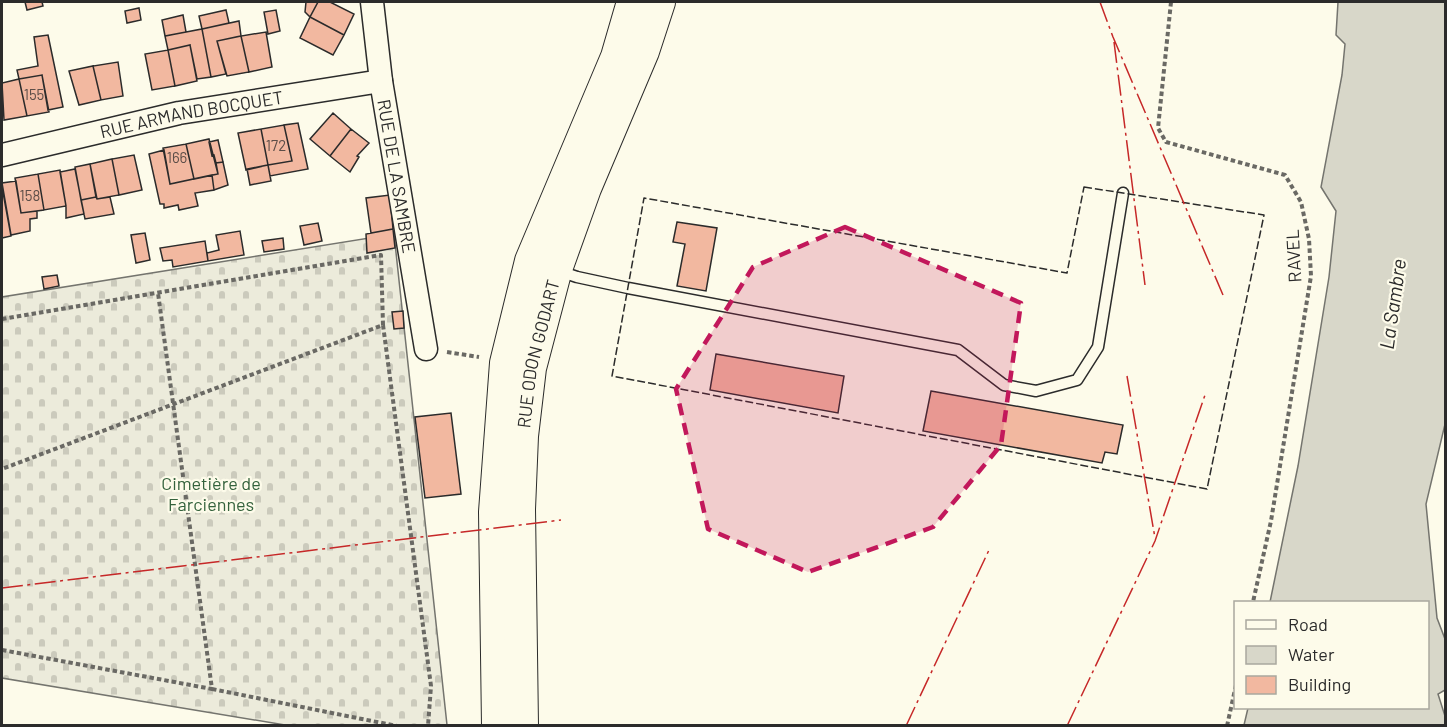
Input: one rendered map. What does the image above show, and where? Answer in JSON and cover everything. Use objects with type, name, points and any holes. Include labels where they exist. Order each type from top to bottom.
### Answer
[{"type":"main road","name":"RUE ODON GODART","points":[[498,726],[495,512],[506,363],[617,57],[633,2]]},
{"type":"main road","name":"RUE ODON GODART","points":[[522,726],[519,509],[522,436],[543,265],[585,188],[643,51],[659,2]]},
{"type":"street","name":"RUE DE LA SAMBRE","points":[[372,2],[381,81],[426,349]]},
{"type":"street","name":"RUE ARMAND BOCQUET","points":[[2,155],[179,113],[381,81]]},
{"type":"lane","points":[[543,265],[577,277],[628,288],[958,350],[1004,385],[1036,391],[1077,380],[1098,347],[1123,193]]},
{"type":"path","name":"RAVEL","points":[[1172,2],[1158,128],[1166,142],[1285,175],[1301,201],[1309,239],[1311,276],[1273,510],[1253,601]]},
{"type":"path","points":[[2,319],[381,255],[383,325],[431,686],[428,726]]},
{"type":"path","points":[[158,292],[212,689]]},
{"type":"path","points":[[2,469],[383,325]]},
{"type":"path","points":[[2,650],[397,726]]},
{"type":"path","points":[[1227,726],[1234,694]]},
{"type":"highlighted area","points":[[845,227],[1021,303],[1001,445],[933,527],[808,572],[708,529],[676,389],[753,267]]},
{"type":"green space","name":"Cimetière de Farciennes","points":[[394,234],[447,725],[285,725],[2,678],[2,297]]},
{"type":"water","name":"La Sambre","points":[[1338,2],[1445,2],[1446,420],[1426,504],[1437,618],[1445,639],[1445,690],[1438,694],[1445,716],[1445,725],[1244,725],[1248,709],[1429,709],[1429,601],[1270,601],[1298,466],[1329,277],[1336,211],[1321,187],[1342,75],[1345,44],[1336,35]]},
{"type":"building","points":[[25,2],[42,2],[43,6],[27,10]]},
{"type":"building","points":[[306,2],[318,2],[310,17],[305,12]]},
{"type":"building","points":[[318,2],[330,2],[354,14],[344,35],[310,17]]},
{"type":"building","points":[[139,8],[141,20],[127,23],[125,11]]},
{"type":"building","points":[[226,10],[229,23],[202,29],[199,16]]},
{"type":"building","points":[[276,10],[280,31],[268,34],[264,12]]},
{"type":"building","points":[[183,15],[186,32],[165,36],[162,20]]},
{"type":"building","points":[[310,17],[344,35],[333,55],[300,38]]},
{"type":"building","points":[[239,21],[241,36],[217,41],[226,74],[211,77],[202,29]]},
{"type":"building","points":[[202,29],[211,77],[197,79],[190,45],[168,50],[165,36]]},
{"type":"building","points":[[266,32],[272,67],[249,72],[241,36]]},
{"type":"building","points":[[48,35],[63,107],[48,110],[42,75],[19,79],[17,70],[38,66],[34,37]]},
{"type":"building","points":[[241,36],[249,72],[227,76],[217,41]]},
{"type":"building","points":[[190,45],[197,81],[175,86],[168,50]]},
{"type":"building","points":[[168,50],[175,86],[152,90],[145,54]]},
{"type":"building","points":[[118,62],[123,96],[101,100],[93,66]]},
{"type":"building","points":[[93,66],[101,100],[79,105],[69,71]]},
{"type":"building","points":[[42,75],[49,112],[27,116],[19,79]]},
{"type":"building","points":[[19,79],[27,116],[4,120],[2,83]]},
{"type":"building","points":[[333,113],[351,129],[330,156],[310,139]]},
{"type":"building","points":[[298,123],[308,169],[270,176],[268,165],[292,161],[284,125]]},
{"type":"building","points":[[284,125],[292,161],[268,165],[261,129]]},
{"type":"building","points":[[261,129],[268,165],[246,170],[238,133]]},
{"type":"building","points":[[351,129],[369,143],[357,156],[359,157],[350,172],[330,156]]},
{"type":"building","points":[[209,139],[218,174],[194,179],[186,144]]},
{"type":"building","points":[[218,140],[223,162],[216,163],[209,142]]},
{"type":"building","points":[[186,144],[194,179],[170,184],[163,148]]},
{"type":"building","points":[[164,150],[170,184],[212,175],[214,190],[195,193],[198,206],[179,210],[178,205],[164,208],[164,204],[160,204],[149,154]]},
{"type":"building","points":[[134,155],[142,190],[119,195],[112,159]]},
{"type":"building","points":[[112,159],[119,195],[97,199],[90,164]]},
{"type":"building","points":[[223,162],[228,185],[214,190],[212,175],[218,174],[216,163]]},
{"type":"building","points":[[90,164],[96,197],[81,200],[75,167]]},
{"type":"building","points":[[268,165],[271,181],[250,185],[247,169]]},
{"type":"building","points":[[75,169],[84,214],[66,218],[60,172]]},
{"type":"building","points":[[60,170],[66,206],[44,210],[38,174]]},
{"type":"building","points":[[38,174],[44,210],[21,213],[15,178]]},
{"type":"building","points":[[16,181],[21,213],[37,211],[37,218],[30,219],[30,231],[11,235],[2,183]]},
{"type":"building","points":[[2,187],[11,236],[2,238]]},
{"type":"building","points":[[390,195],[393,229],[371,233],[366,198]]},
{"type":"building","points":[[96,197],[97,199],[110,197],[114,214],[85,219],[81,200]]},
{"type":"building","points":[[677,222],[717,228],[706,291],[677,286],[685,244],[673,242]]},
{"type":"building","points":[[318,223],[322,241],[304,245],[300,226]]},
{"type":"building","points":[[393,229],[395,248],[367,253],[366,234]]},
{"type":"building","points":[[240,231],[244,255],[208,261],[207,253],[219,250],[216,235]]},
{"type":"building","points":[[145,233],[150,260],[136,263],[131,235]]},
{"type":"building","points":[[283,238],[284,249],[264,252],[262,241]]},
{"type":"building","points":[[205,241],[208,261],[173,267],[172,260],[163,261],[160,248]]},
{"type":"building","points":[[57,275],[59,286],[44,289],[42,277]]},
{"type":"building","points":[[403,311],[404,328],[394,329],[392,312]]},
{"type":"building","points":[[716,354],[844,376],[838,413],[710,390]]},
{"type":"building","points":[[931,391],[1123,425],[1117,454],[1105,452],[1102,463],[923,431]]},
{"type":"building","points":[[451,413],[461,494],[425,498],[415,417]]},
{"type":"fence","points":[[1084,187],[1264,215],[1207,489],[612,376],[644,198],[1067,273],[1084,187]]},
{"type":"power","points":[[1100,2],[1223,295]]},
{"type":"power","points":[[1114,42],[1145,285]]},
{"type":"power","points":[[1127,376],[1155,538]]},
{"type":"power","points":[[1067,726],[1155,541],[1206,392]]},
{"type":"power","points":[[2,588],[561,520]]},
{"type":"power","points":[[906,726],[989,550]]}]
